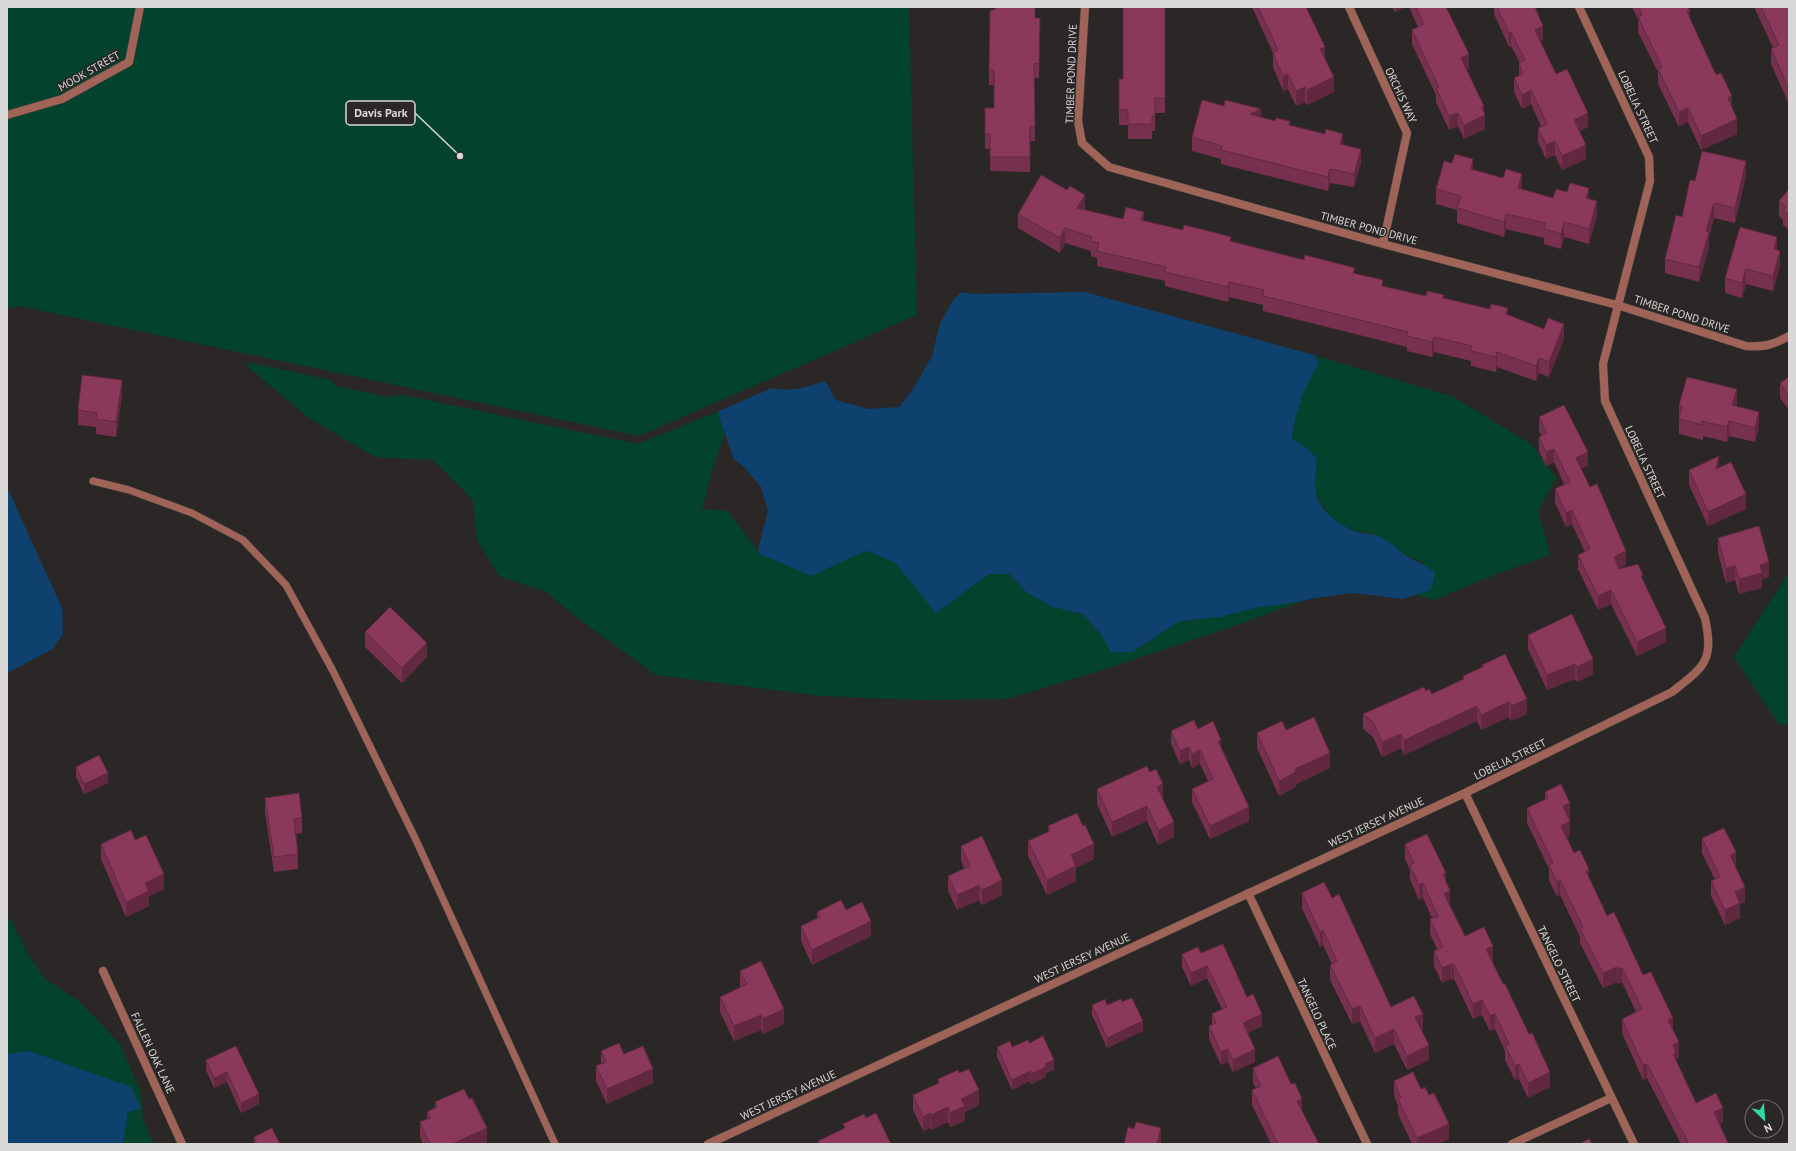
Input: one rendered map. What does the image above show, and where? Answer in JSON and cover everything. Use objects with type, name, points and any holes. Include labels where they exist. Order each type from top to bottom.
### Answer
[{"type":"street","name":"MOOK STREET","points":[[7,115],[62,99],[129,62],[140,7]]},
{"type":"street","name":"TIMBER POND DRIVE","points":[[1085,7],[1078,121],[1082,143],[1109,167],[1383,244],[1617,305],[1746,346],[1762,347],[1777,343],[1789,336]]},
{"type":"street","name":"ORCHIS WAY","points":[[1349,7],[1407,133],[1383,244]]},
{"type":"street","name":"LOBELIA STREET","points":[[1465,793],[1672,692],[1695,674],[1708,656],[1709,638],[1705,618],[1605,401],[1603,364],[1650,181],[1649,157],[1579,7]]},
{"type":"street","name":"WEST JERSEY AVENUE","points":[[708,1144],[1465,793]]},
{"type":"street","name":"TANGELO STREET","points":[[1465,793],[1634,1144]]},
{"type":"street","name":"TANGELO PLACE","points":[[1248,893],[1367,1144]]},
{"type":"street","name":"FALLEN OAK LANE","points":[[103,971],[182,1144]]},
{"type":"street","points":[[1512,1144],[1611,1098]]},
{"type":"lane","points":[[93,481],[129,490],[192,513],[236,536],[243,540],[286,585],[333,671],[412,833],[555,1144]]},
{"type":"green space","points":[[7,7],[909,7],[917,315],[639,436],[19,306],[7,309]]},
{"type":"green space","points":[[1314,355],[1454,397],[1532,445],[1556,478],[1538,511],[1550,555],[1497,574],[1434,600],[1416,595],[1431,590],[1422,562],[1406,555],[1383,538],[1371,533],[1355,531],[1338,524],[1326,511],[1316,495],[1315,480],[1317,459],[1292,438],[1293,428],[1301,399],[1309,380],[1319,363]]},
{"type":"green space","points":[[247,362],[331,380],[336,386],[388,397],[403,395],[638,444],[719,411],[719,417],[725,434],[713,468],[702,509],[728,511],[760,554],[829,569],[847,557],[868,551],[895,563],[913,583],[967,590],[989,574],[1009,574],[1025,591],[1052,607],[1083,614],[1102,636],[1111,652],[1132,652],[1180,621],[1220,617],[1259,607],[1306,600],[1237,625],[1096,672],[1007,699],[917,700],[822,696],[656,675],[580,620],[546,592],[499,576],[477,540],[473,500],[433,460],[375,457],[309,418],[248,367]]},
{"type":"green space","points":[[1789,572],[1789,726],[1787,724],[1779,725],[1734,657]]},
{"type":"green space","points":[[7,918],[11,920],[28,954],[44,978],[79,1001],[120,1044],[141,1092],[143,1119],[154,1144],[123,1144],[128,1112],[29,1051],[7,1054]]},
{"type":"water","points":[[961,292],[973,294],[1085,292],[1314,355],[1319,363],[1309,380],[1301,399],[1293,428],[1292,438],[1310,451],[1317,459],[1315,485],[1318,499],[1330,516],[1342,525],[1354,531],[1376,535],[1383,538],[1405,555],[1435,572],[1431,590],[1403,599],[1354,593],[1259,607],[1220,617],[1180,621],[1132,652],[1111,652],[1102,636],[1083,614],[1052,607],[1025,591],[1009,574],[989,574],[936,613],[895,563],[868,551],[853,556],[811,576],[760,554],[758,550],[768,511],[761,487],[745,468],[734,459],[719,417],[719,411],[772,388],[786,390],[806,387],[825,381],[836,400],[869,409],[899,407],[913,389],[932,356],[940,323],[954,299]]},
{"type":"water","points":[[7,487],[62,608],[63,633],[53,649],[7,673]]},
{"type":"water","points":[[29,1051],[131,1087],[141,1108],[128,1112],[123,1144],[7,1144],[7,1054]]},
{"type":"building","points":[[995,7],[1035,7],[1035,18],[1040,18],[1039,63],[1034,64],[1035,126],[1030,126],[1030,157],[990,157],[990,134],[985,134],[985,108],[994,108],[994,70],[989,70],[990,10],[995,10]]},
{"type":"building","points":[[1123,7],[1165,7],[1165,98],[1155,98],[1155,116],[1152,116],[1152,124],[1128,124],[1128,110],[1119,110],[1119,79],[1123,79]]},
{"type":"building","points":[[1258,7],[1306,7],[1325,47],[1320,49],[1334,77],[1307,90],[1305,87],[1296,91],[1288,74],[1283,76],[1273,53],[1278,50]]},
{"type":"building","points":[[1416,7],[1446,7],[1469,54],[1461,58],[1484,106],[1482,107],[1485,115],[1464,125],[1458,113],[1449,116],[1436,88],[1439,87],[1412,30],[1424,24]]},
{"type":"building","points":[[1497,7],[1535,7],[1543,26],[1535,30],[1556,74],[1567,69],[1588,113],[1574,120],[1586,145],[1562,156],[1555,141],[1546,145],[1538,128],[1547,124],[1531,90],[1522,95],[1514,78],[1523,74],[1519,63],[1525,60],[1511,32],[1509,33]]},
{"type":"building","points":[[1639,7],[1688,7],[1690,11],[1687,12],[1716,75],[1721,73],[1732,96],[1728,98],[1737,119],[1701,136],[1688,108],[1679,112],[1658,69],[1662,67],[1638,17],[1642,15]]},
{"type":"building","points":[[1761,7],[1789,7],[1789,89],[1771,49],[1779,45]]},
{"type":"building","points":[[1202,100],[1224,106],[1225,100],[1261,109],[1250,114],[1275,121],[1276,118],[1290,121],[1289,125],[1325,134],[1326,129],[1343,134],[1340,144],[1361,149],[1354,174],[1330,169],[1328,177],[1221,150],[1222,146],[1192,137]]},
{"type":"building","points":[[1702,151],[1746,161],[1735,208],[1714,203],[1706,231],[1709,232],[1699,267],[1665,259],[1676,215],[1682,217],[1690,180],[1695,181]]},
{"type":"building","points":[[1455,154],[1473,159],[1471,169],[1503,178],[1506,169],[1522,174],[1518,188],[1553,198],[1556,189],[1567,192],[1570,183],[1589,188],[1586,198],[1597,201],[1589,229],[1564,222],[1561,234],[1544,229],[1546,223],[1506,214],[1504,222],[1457,208],[1461,196],[1436,189],[1444,161],[1452,163]]},
{"type":"building","points":[[1041,175],[1067,190],[1070,186],[1085,195],[1077,208],[1123,219],[1126,207],[1144,212],[1141,220],[1183,230],[1184,225],[1231,237],[1230,241],[1304,260],[1305,255],[1355,268],[1353,273],[1383,280],[1382,286],[1426,296],[1427,291],[1444,295],[1443,298],[1490,309],[1491,304],[1508,308],[1506,314],[1544,329],[1548,318],[1564,324],[1549,362],[1539,358],[1536,366],[1497,352],[1496,357],[1471,351],[1472,346],[1434,337],[1432,342],[1407,336],[1408,332],[1263,296],[1264,290],[1229,282],[1228,287],[1165,272],[1166,267],[1097,251],[1099,243],[1091,241],[1092,237],[1065,228],[1060,238],[1018,214]]},
{"type":"building","points":[[1789,189],[1789,215],[1783,210],[1786,207],[1779,201]]},
{"type":"building","points":[[1740,227],[1777,237],[1774,249],[1780,251],[1773,276],[1746,269],[1742,283],[1725,278]]},
{"type":"building","points":[[82,375],[122,380],[116,422],[96,419],[97,413],[78,410]]},
{"type":"building","points":[[1687,377],[1737,389],[1732,405],[1759,412],[1755,428],[1729,421],[1727,427],[1701,421],[1703,425],[1679,419],[1682,406],[1679,405]]},
{"type":"building","points":[[1789,377],[1789,396],[1780,383]]},
{"type":"building","points":[[1564,405],[1588,452],[1576,458],[1590,487],[1597,484],[1626,551],[1614,557],[1619,569],[1638,564],[1643,575],[1641,576],[1666,628],[1637,642],[1611,590],[1598,596],[1578,555],[1590,549],[1572,510],[1566,513],[1555,489],[1570,482],[1554,449],[1546,452],[1539,437],[1547,433],[1539,417]]},
{"type":"building","points":[[1719,456],[1716,469],[1731,462],[1746,494],[1708,512],[1689,470]]},
{"type":"building","points":[[1759,526],[1769,562],[1760,565],[1762,573],[1739,579],[1735,566],[1726,568],[1718,538]]},
{"type":"building","points":[[390,607],[427,643],[402,668],[365,632]]},
{"type":"building","points":[[1572,614],[1593,659],[1577,667],[1575,664],[1547,675],[1528,635]]},
{"type":"building","points":[[1505,654],[1527,699],[1511,706],[1509,702],[1481,715],[1477,706],[1404,740],[1401,734],[1382,742],[1373,722],[1363,714],[1424,687],[1426,691],[1429,689],[1432,694],[1464,679],[1463,676],[1483,667],[1482,665]]},
{"type":"building","points":[[1314,717],[1330,753],[1295,769],[1296,772],[1279,781],[1257,733],[1282,721],[1286,730]]},
{"type":"building","points":[[1194,720],[1198,729],[1213,721],[1221,740],[1218,741],[1249,807],[1210,826],[1192,789],[1213,779],[1200,750],[1192,754],[1189,747],[1180,751],[1171,731]]},
{"type":"building","points":[[99,755],[108,773],[84,784],[76,767]]},
{"type":"building","points":[[1147,766],[1150,772],[1156,769],[1163,784],[1157,787],[1174,822],[1158,830],[1147,806],[1112,822],[1097,789]]},
{"type":"building","points":[[1561,784],[1570,803],[1563,806],[1570,821],[1561,826],[1574,853],[1580,850],[1589,869],[1586,871],[1607,916],[1614,912],[1643,975],[1651,972],[1673,1018],[1668,1020],[1679,1042],[1673,1045],[1676,1053],[1673,1054],[1696,1103],[1716,1093],[1723,1108],[1714,1112],[1728,1143],[1726,1144],[1689,1144],[1647,1064],[1643,1065],[1622,1019],[1642,1009],[1622,968],[1618,969],[1617,967],[1603,973],[1580,929],[1583,927],[1560,880],[1557,882],[1549,865],[1553,863],[1527,808],[1548,798],[1545,792]]},
{"type":"building","points":[[299,793],[302,818],[294,819],[298,854],[274,857],[265,798]]},
{"type":"building","points":[[1077,813],[1083,826],[1085,825],[1094,844],[1071,855],[1076,866],[1047,880],[1028,841],[1050,831],[1048,826]]},
{"type":"building","points":[[1724,828],[1736,852],[1730,855],[1745,887],[1735,892],[1740,903],[1725,910],[1711,881],[1720,877],[1702,838]]},
{"type":"building","points":[[131,830],[135,840],[146,835],[164,874],[145,883],[149,891],[126,902],[101,844]]},
{"type":"building","points":[[1427,834],[1446,873],[1443,874],[1450,891],[1444,894],[1465,936],[1484,927],[1493,946],[1486,949],[1529,1034],[1532,1033],[1550,1072],[1528,1083],[1519,1064],[1515,1066],[1505,1045],[1509,1044],[1495,1014],[1490,1016],[1482,1000],[1473,1004],[1454,964],[1442,968],[1434,951],[1443,947],[1430,919],[1438,916],[1423,883],[1419,885],[1410,865],[1414,863],[1405,844]]},
{"type":"building","points":[[982,836],[1002,880],[982,890],[979,885],[957,895],[948,876],[970,866],[961,846]]},
{"type":"building","points":[[1324,882],[1332,898],[1339,894],[1391,1007],[1414,996],[1423,1014],[1415,1017],[1429,1045],[1407,1056],[1394,1029],[1375,1038],[1360,1006],[1352,1009],[1330,965],[1337,961],[1323,930],[1320,932],[1302,893]]},
{"type":"building","points":[[841,900],[846,910],[862,902],[871,921],[812,950],[801,926],[820,917],[817,912]]},
{"type":"building","points":[[1223,944],[1247,997],[1253,994],[1262,1014],[1243,1023],[1255,1049],[1233,1060],[1228,1049],[1221,1052],[1209,1026],[1216,1023],[1212,1014],[1227,1007],[1207,966],[1191,973],[1182,954],[1198,947],[1201,953]]},
{"type":"building","points":[[761,961],[784,1009],[763,1019],[761,1015],[734,1026],[720,997],[747,984],[740,971]]},
{"type":"building","points":[[1132,998],[1143,1021],[1107,1038],[1092,1005],[1105,999],[1107,1005],[1121,999],[1122,1002]]},
{"type":"building","points":[[1043,1036],[1054,1060],[1045,1064],[1046,1067],[1031,1074],[1030,1071],[1012,1080],[997,1047],[1010,1041],[1012,1047],[1028,1040],[1030,1043]]},
{"type":"building","points":[[619,1043],[624,1054],[643,1046],[653,1069],[607,1089],[596,1066],[606,1062],[601,1051]]},
{"type":"building","points":[[236,1046],[259,1094],[241,1103],[227,1072],[214,1078],[206,1060]]},
{"type":"building","points":[[1278,1056],[1291,1084],[1295,1083],[1302,1099],[1297,1101],[1319,1144],[1278,1144],[1252,1090],[1261,1086],[1253,1068]]},
{"type":"building","points":[[969,1069],[979,1090],[961,1099],[965,1106],[950,1113],[948,1107],[923,1117],[913,1095],[939,1083],[938,1079],[958,1070],[959,1073]]},
{"type":"building","points":[[1413,1072],[1421,1089],[1425,1087],[1429,1095],[1434,1093],[1449,1124],[1417,1138],[1398,1099],[1401,1098],[1394,1081]]},
{"type":"building","points":[[464,1089],[469,1099],[472,1098],[487,1128],[452,1144],[430,1144],[420,1122],[430,1118],[427,1112],[437,1107],[435,1102]]},
{"type":"building","points":[[876,1113],[891,1144],[819,1144],[818,1141],[845,1128],[843,1124],[864,1114],[866,1118]]},
{"type":"building","points":[[1136,1122],[1161,1128],[1157,1144],[1124,1144],[1128,1127],[1134,1129]]},
{"type":"building","points":[[272,1128],[280,1144],[257,1144],[254,1137]]},
{"type":"building","points":[[1589,1139],[1592,1144],[1579,1144]]},
{"type":"place","name":"Davis Park","points":[[460,156]]}]
